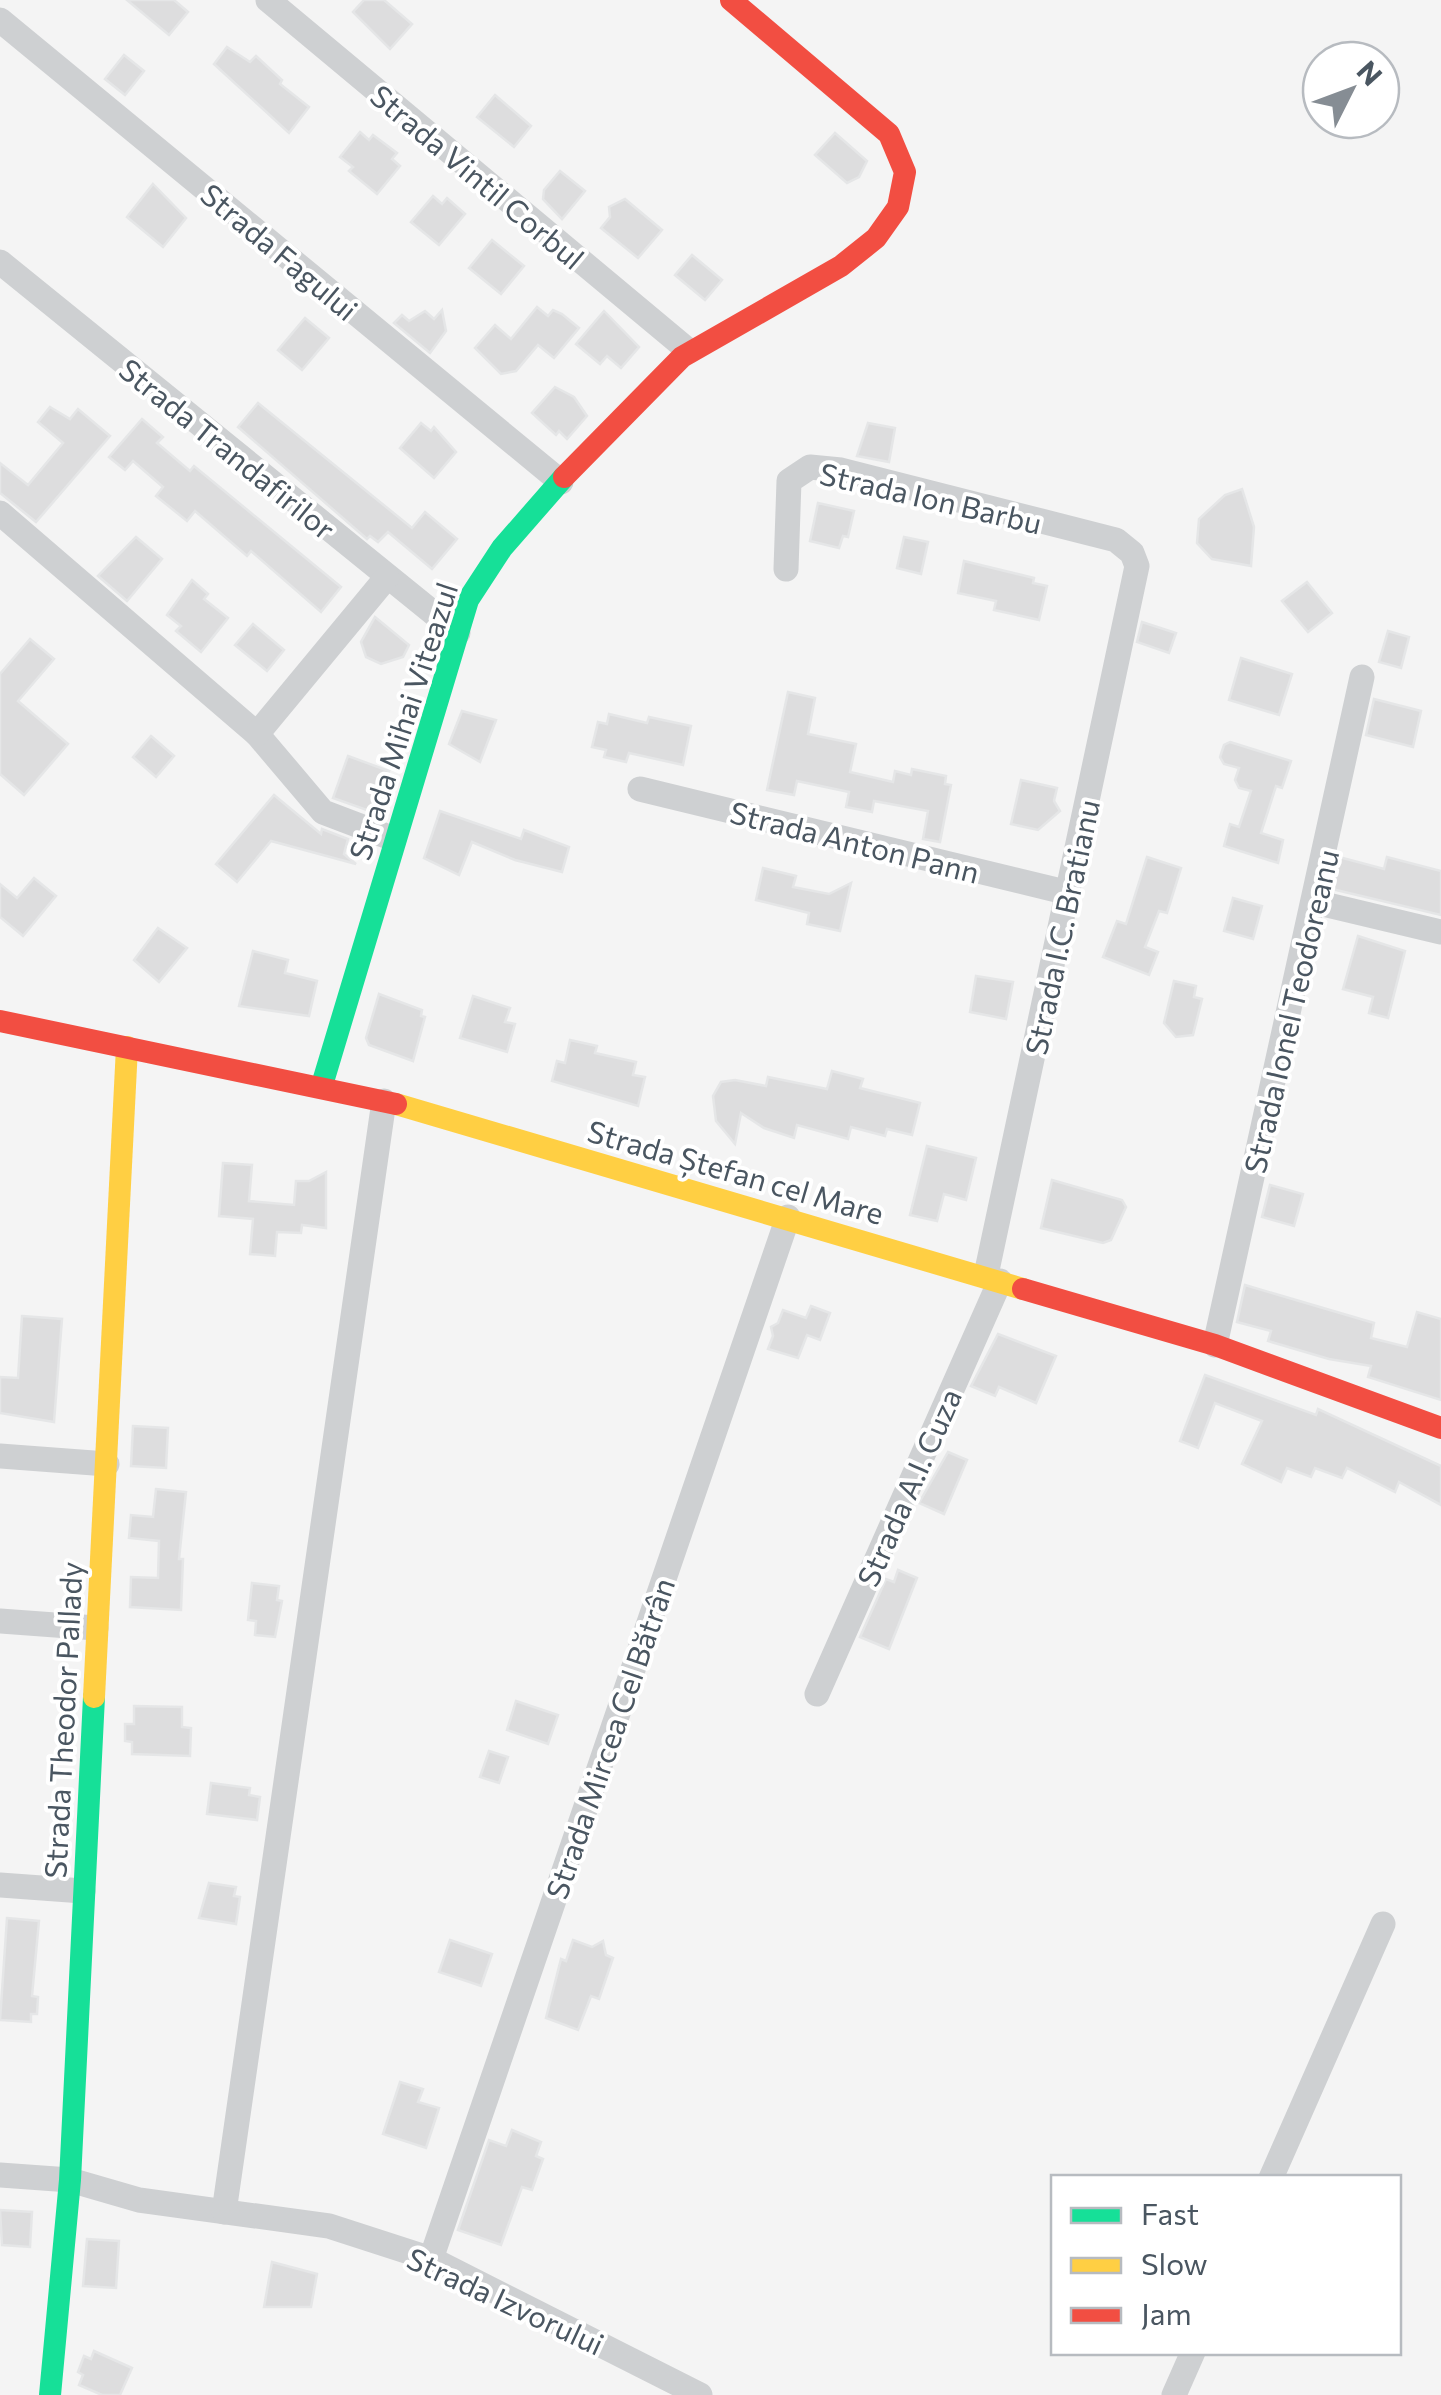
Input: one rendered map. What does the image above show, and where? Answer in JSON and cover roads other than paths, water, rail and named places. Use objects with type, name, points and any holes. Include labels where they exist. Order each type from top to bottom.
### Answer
[{"type":"street","points":[[0,18],[13,0]]},
{"type":"street","name":"Strada Vintil Corbul","points":[[268,0],[689,351]]},
{"type":"street","name":"Strada Mihai Viteazul","points":[[322,1086],[458,633],[482,574],[561,482],[689,351],[856,256],[880,233],[900,202],[908,172],[903,153],[889,134],[731,0]]},
{"type":"street","name":"Strada Fagului","points":[[0,18],[561,482]]},
{"type":"street","name":"Strada Trandafirilor","points":[[0,262],[458,633]]},
{"type":"street","name":"Strada Ion Barbu","points":[[786,569],[789,481],[810,467],[841,470],[1116,540],[1132,553],[1136,580]]},
{"type":"street","points":[[0,513],[257,734],[323,812],[394,839]]},
{"type":"street","points":[[257,734],[387,578]]},
{"type":"street","name":"Strada I.C. Bratianu","points":[[993,1278],[1136,580]]},
{"type":"street","name":"Strada Ionel Teodoreanu","points":[[1215,1345],[1362,677]]},
{"type":"street","name":"Strada Anton Pann","points":[[640,789],[1069,893]]},
{"type":"street","points":[[1315,902],[1441,932]]},
{"type":"street","name":"Strada Ștefan cel Mare","points":[[0,1021],[384,1101],[788,1216],[1215,1345],[1441,1428]]},
{"type":"street","name":"Strada Theodor Pallady","points":[[50,2395],[70,2180],[127,1047]]},
{"type":"street","points":[[224,2212],[384,1101]]},
{"type":"street","name":"Strada Mircea Cel Bătrân","points":[[431,2259],[788,1216]]},
{"type":"street","name":"Strada A.I. Cuza","points":[[817,1694],[993,1278]]},
{"type":"street","points":[[0,1456],[107,1464]]},
{"type":"street","points":[[0,1621],[96,1628]]},
{"type":"street","points":[[0,1885],[83,1891]]},
{"type":"street","points":[[1272,2175],[1384,1924]]},
{"type":"street","name":"Strada Izvorului","points":[[0,2175],[70,2180],[139,2200],[330,2226],[431,2259],[700,2395]]},
{"type":"street","points":[[1174,2395],[1192,2355]]}]
